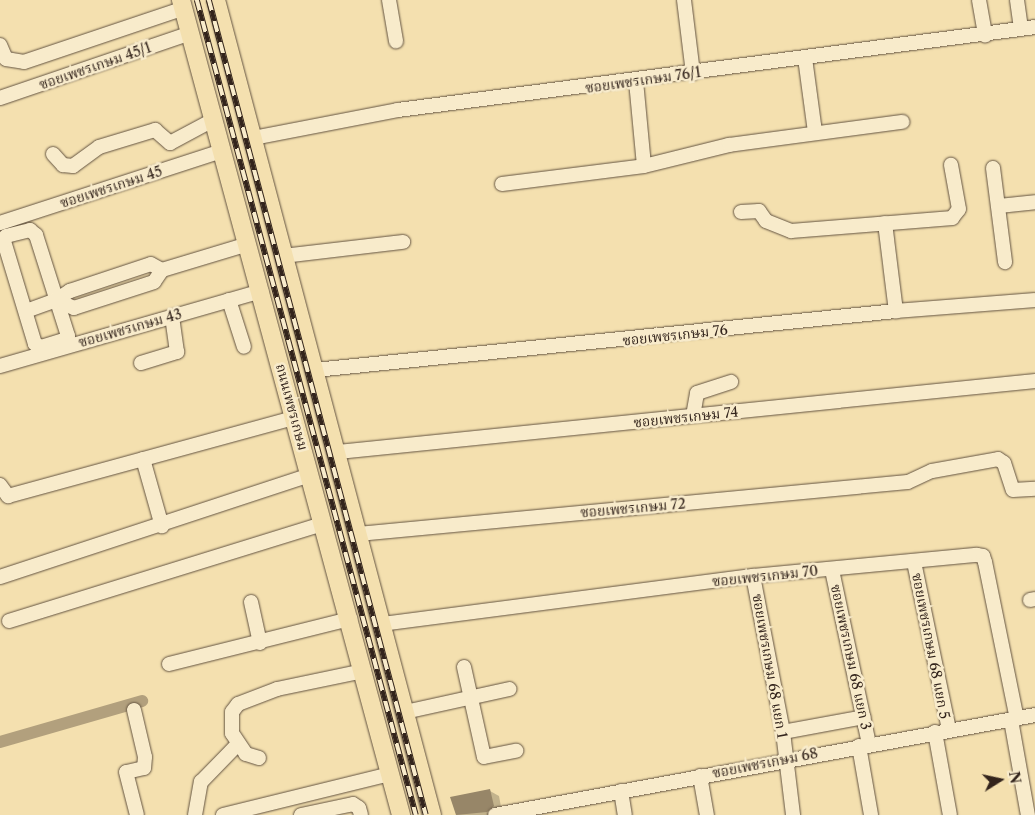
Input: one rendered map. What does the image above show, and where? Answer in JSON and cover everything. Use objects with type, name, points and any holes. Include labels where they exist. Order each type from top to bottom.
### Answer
[{"type":"main road","points":[[216,0],[283,256],[338,452],[432,815]]},
{"type":"main road","name":"ถนนเพชรเกษม","points":[[182,4],[322,524],[352,626],[401,815]]},
{"type":"main road","points":[[352,626],[382,624]]},
{"type":"main road","points":[[364,671],[392,665]]},
{"type":"street","points":[[390,0],[396,41]]},
{"type":"street","points":[[684,0],[693,73]]},
{"type":"street","points":[[980,0],[985,35]]},
{"type":"street","points":[[1017,0],[1028,28]]},
{"type":"street","points":[[0,45],[6,59],[24,62],[182,4]]},
{"type":"street","name":"ซอยเพชรเกษม 76/1","points":[[253,138],[398,110],[1028,28]]},
{"type":"street","name":"ซอยเพชรเกษม 45/1","points":[[0,98],[191,33]]},
{"type":"street","points":[[804,58],[816,132]]},
{"type":"street","points":[[636,80],[644,166]]},
{"type":"street","points":[[53,154],[63,165],[73,166],[99,147],[155,130],[170,143],[213,120]]},
{"type":"street","points":[[502,184],[644,166],[729,145],[902,122]]},
{"type":"street","name":"ซอยเพชรเกษม 45","points":[[0,223],[221,151]]},
{"type":"street","points":[[741,212],[759,211],[766,221],[791,231],[956,216],[959,209],[951,165]]},
{"type":"street","points":[[993,168],[1000,206],[1005,262]]},
{"type":"street","points":[[1000,206],[1035,202]]},
{"type":"street","points":[[884,223],[896,311]]},
{"type":"street","points":[[34,231],[67,339],[37,346],[26,311],[4,242],[6,236],[34,231]]},
{"type":"street","points":[[283,256],[403,242]]},
{"type":"street","points":[[26,311],[56,300],[74,308],[154,282],[162,270],[248,244]]},
{"type":"street","name":"ซอยเพชรเกษม 43","points":[[0,366],[260,291]]},
{"type":"street","points":[[229,300],[244,347]]},
{"type":"street","name":"ซอยเพชรเกษม 76","points":[[315,370],[896,311],[1035,300]]},
{"type":"street","points":[[141,363],[177,352],[172,316]]},
{"type":"street","name":"ซอยเพชรเกษม 74","points":[[338,452],[1035,381]]},
{"type":"street","points":[[693,416],[697,393],[731,382]]},
{"type":"street","points":[[0,485],[8,496],[294,418]]},
{"type":"street","points":[[143,459],[162,526]]},
{"type":"street","name":"ซอยเพชรเกษม 72","points":[[358,534],[908,482],[932,471],[998,459],[1004,464],[1013,490],[1035,489]]},
{"type":"street","points":[[0,577],[126,535],[162,526],[310,476]]},
{"type":"street","points":[[9,621],[322,524]]},
{"type":"street","name":"ซอยเพชรเกษม 70","points":[[382,624],[753,576],[983,556],[1014,720]]},
{"type":"street","name":"ซอยเพชรเกษม 68 แยก 5","points":[[914,562],[942,731],[950,815]]},
{"type":"street","name":"ซอยเพชรเกษม 68 แยก 3","points":[[832,570],[864,717],[864,745],[871,815]]},
{"type":"street","name":"ซอยเพชรเกษม 68 แยก 1","points":[[753,576],[783,732],[793,815]]},
{"type":"street","points":[[251,602],[260,643]]},
{"type":"street","points":[[169,664],[260,643],[352,626]]},
{"type":"street","points":[[464,667],[484,757],[516,751]]},
{"type":"street","points":[[259,758],[246,754],[232,733],[232,712],[238,704],[277,689],[364,671]]},
{"type":"street","points":[[405,712],[510,689]]},
{"type":"street","points":[[134,710],[145,757],[144,768],[126,772],[137,815]]},
{"type":"street","name":"ซอยเพชรเกษม 68","points":[[495,815],[538,811],[621,791],[786,759],[1035,715]]},
{"type":"street","points":[[783,732],[864,717]]},
{"type":"street","points":[[1014,720],[1028,815]]},
{"type":"street","points":[[195,815],[201,782],[238,744]]},
{"type":"street","points":[[223,815],[390,774]]},
{"type":"street","points":[[700,776],[706,815]]},
{"type":"street","points":[[621,791],[625,815]]},
{"type":"street","points":[[301,815],[353,804],[359,808],[361,815]]},
{"type":"building","points":[[490,789],[494,806],[487,812],[456,815],[450,797]]},
{"type":"waterway","points":[[0,742],[142,701]]},
{"type":"railway","points":[[197,0],[416,815]]},
{"type":"railway","points":[[209,0],[426,815]]}]
